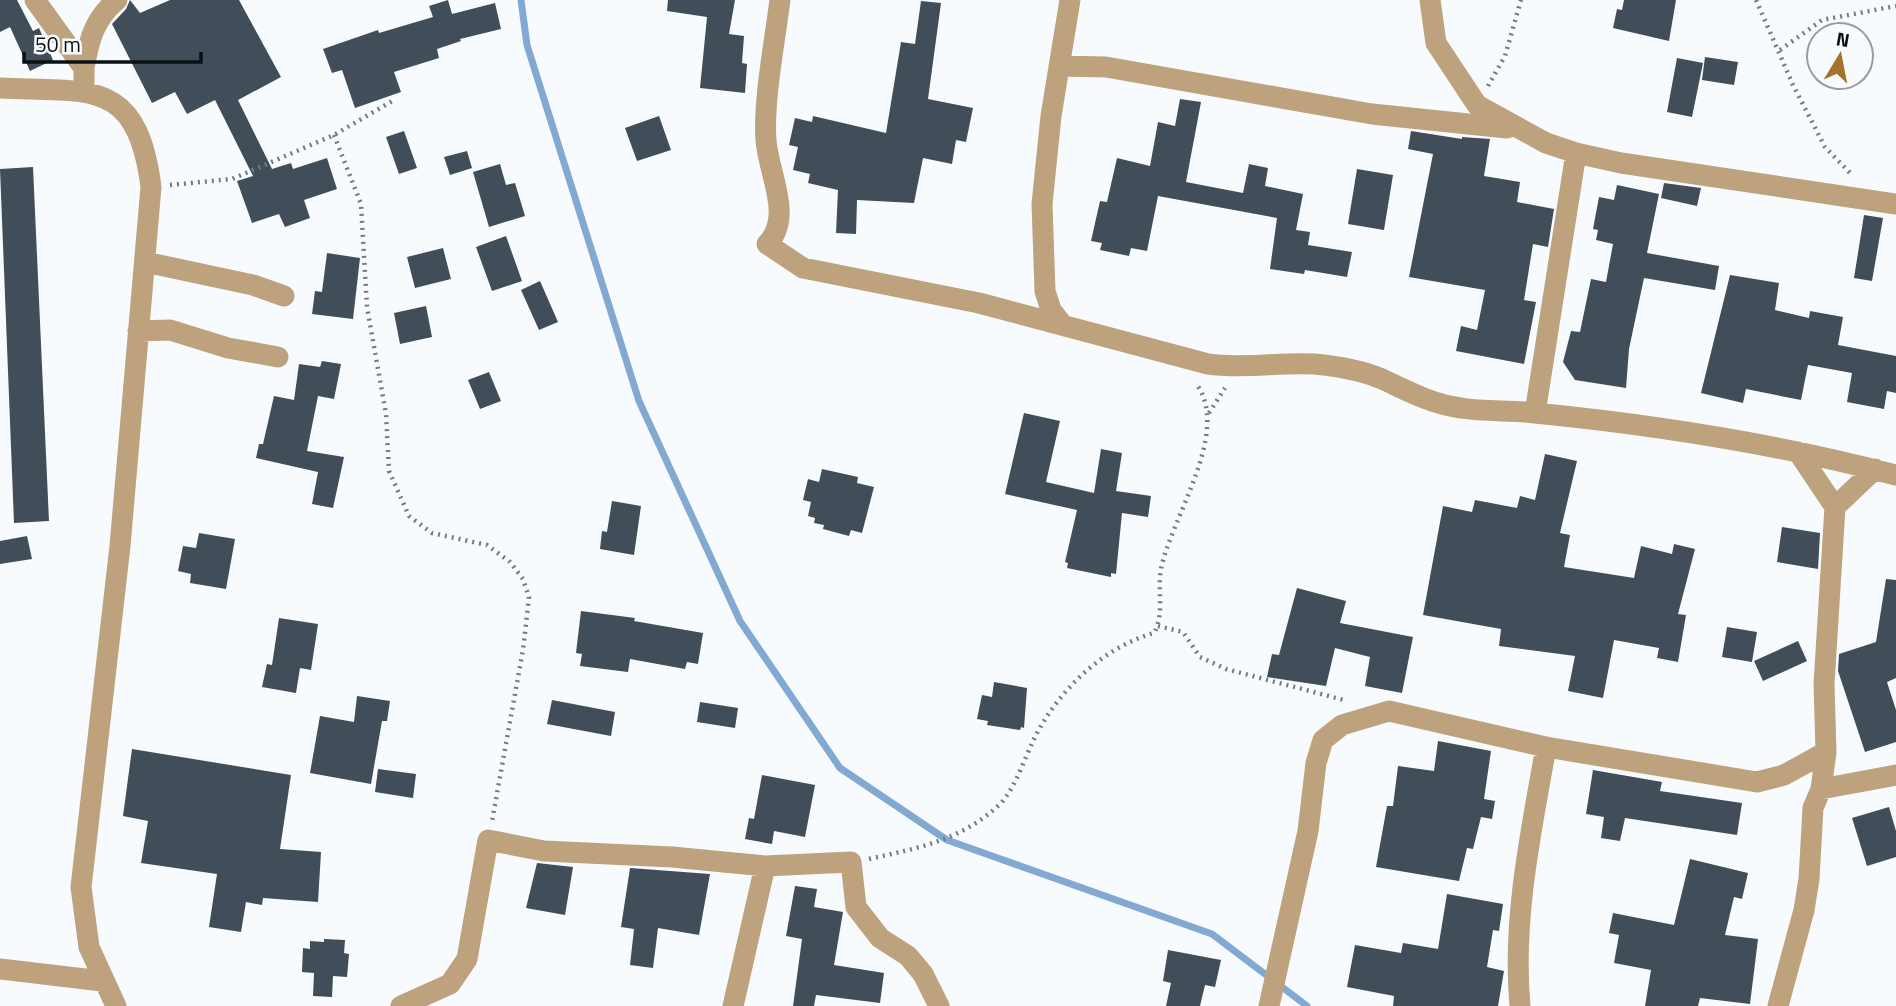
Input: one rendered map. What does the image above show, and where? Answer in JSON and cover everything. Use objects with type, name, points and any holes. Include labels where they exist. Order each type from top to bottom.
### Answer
[{"type":"street","points":[[35,0],[83,68]]},
{"type":"street","points":[[84,92],[83,68],[90,33],[98,19],[117,0]]},
{"type":"street","points":[[780,0],[765,140],[778,203],[778,226],[767,244],[803,268],[979,303],[1062,324],[1179,359],[1238,367],[1315,364],[1381,379],[1415,396],[1461,408],[1535,412],[1798,452],[1896,475]]},
{"type":"street","points":[[1062,324],[1051,310],[1045,291],[1042,204],[1070,0]]},
{"type":"street","points":[[1430,0],[1436,43],[1477,105],[1546,143],[1576,153],[1874,198],[1896,204]]},
{"type":"street","points":[[1059,66],[1106,67],[1372,114],[1525,130]]},
{"type":"street","points":[[0,88],[84,92],[100,95],[119,104],[130,119],[145,153],[151,187],[120,546],[81,887],[89,947],[102,981],[116,1006]]},
{"type":"street","points":[[1535,412],[1576,153]]},
{"type":"street","points":[[145,262],[253,285],[284,296]]},
{"type":"street","points":[[138,331],[170,330],[228,348],[278,357]]},
{"type":"street","points":[[1778,1006],[1804,910],[1813,808],[1821,789],[1826,752],[1824,684],[1835,507],[1798,452]]},
{"type":"street","points":[[1835,507],[1875,469]]},
{"type":"street","points":[[1269,1006],[1308,831],[1316,763],[1323,740],[1333,731],[1389,711],[1546,747],[1757,782],[1784,775],[1826,752]]},
{"type":"street","points":[[1520,1006],[1516,948],[1526,858],[1546,747]]},
{"type":"street","points":[[1821,789],[1896,775]]},
{"type":"street","points":[[401,1006],[450,984],[467,959],[488,840],[544,851],[672,857],[765,866],[851,863],[856,907],[880,938],[908,956],[923,974],[939,1006]]},
{"type":"street","points":[[733,1006],[765,866]]},
{"type":"street","points":[[0,969],[102,981]]},
{"type":"path","points":[[1477,105],[1505,56],[1521,0]]},
{"type":"path","points":[[1756,0],[1793,85],[1825,147],[1874,198]]},
{"type":"path","points":[[1780,50],[1822,20],[1896,6]]},
{"type":"path","points":[[151,187],[233,179],[334,135],[394,100]]},
{"type":"path","points":[[334,135],[361,204],[368,317],[386,414],[389,471],[409,516],[432,533],[487,545],[510,562],[523,579],[528,597],[523,650],[488,840]]},
{"type":"path","points":[[1179,359],[1200,388],[1209,413]]},
{"type":"path","points":[[851,863],[947,840],[1002,802],[1037,734],[1064,692],[1097,663],[1133,639],[1154,633],[1158,625],[1161,570],[1194,481],[1209,413],[1238,367]]},
{"type":"path","points":[[1158,625],[1183,632],[1200,657],[1226,669],[1350,701]]},
{"type":"building","points":[[0,0],[17,0],[33,31],[39,28],[53,60],[30,71],[10,27],[0,32]]},
{"type":"building","points":[[130,0],[140,13],[170,0],[239,0],[281,77],[238,100],[272,169],[291,163],[293,169],[327,158],[337,189],[304,200],[310,218],[285,227],[279,214],[252,223],[237,181],[253,176],[215,100],[187,114],[175,92],[152,103],[112,24],[126,9]]},
{"type":"building","points":[[448,0],[452,14],[495,3],[501,29],[460,39],[461,41],[437,49],[439,58],[394,72],[401,92],[355,108],[342,70],[332,73],[323,49],[378,30],[379,33],[433,17],[429,6]]},
{"type":"building","points":[[668,0],[735,0],[729,34],[744,36],[742,63],[747,64],[745,93],[700,88],[707,17],[667,11]]},
{"type":"building","points":[[1624,0],[1676,0],[1669,41],[1613,28],[1617,9],[1622,10]]},
{"type":"building","points":[[921,1],[941,3],[928,99],[973,108],[966,142],[956,140],[952,164],[923,158],[914,203],[857,200],[856,234],[836,233],[838,190],[808,183],[810,174],[793,170],[798,147],[789,145],[795,118],[812,122],[813,116],[886,133],[901,42],[915,44]]},
{"type":"building","points":[[1705,57],[1738,62],[1734,85],[1702,80]]},
{"type":"building","points":[[1677,58],[1703,63],[1692,117],[1667,112]]},
{"type":"building","points":[[1180,99],[1201,102],[1186,182],[1243,193],[1249,164],[1268,168],[1265,186],[1303,194],[1296,230],[1310,232],[1308,245],[1352,252],[1347,277],[1305,270],[1304,274],[1270,269],[1277,218],[1158,196],[1147,251],[1131,248],[1129,256],[1100,250],[1102,243],[1091,241],[1100,201],[1107,202],[1117,158],[1150,166],[1158,122],[1175,126]]},
{"type":"building","points":[[659,116],[671,150],[637,161],[625,128]]},
{"type":"building","points":[[404,131],[417,168],[399,174],[386,137]]},
{"type":"building","points":[[1411,131],[1462,139],[1490,139],[1484,176],[1520,182],[1517,202],[1554,209],[1548,247],[1533,244],[1524,300],[1536,302],[1524,364],[1456,351],[1461,326],[1477,330],[1485,290],[1409,277],[1433,154],[1408,149]]},
{"type":"building","points":[[467,151],[472,168],[450,175],[444,157]]},
{"type":"building","points":[[500,164],[506,185],[515,183],[525,216],[489,227],[473,172]]},
{"type":"building","points":[[33,167],[49,521],[14,523],[0,169]]},
{"type":"building","points":[[1357,169],[1393,175],[1384,230],[1348,224]]},
{"type":"building","points":[[1664,183],[1701,188],[1697,206],[1661,198]]},
{"type":"building","points":[[1617,185],[1659,194],[1647,253],[1719,266],[1715,290],[1644,278],[1629,349],[1626,388],[1575,380],[1563,362],[1571,331],[1580,332],[1591,279],[1606,282],[1613,244],[1596,240],[1598,230],[1593,229],[1599,197],[1614,200]]},
{"type":"building","points":[[1864,215],[1883,218],[1872,281],[1854,278]]},
{"type":"building","points":[[506,236],[522,281],[492,291],[476,247]]},
{"type":"building","points":[[443,248],[451,279],[415,288],[407,257]]},
{"type":"building","points":[[327,253],[360,258],[353,319],[312,314],[315,291],[322,292]]},
{"type":"building","points":[[1730,275],[1779,283],[1775,310],[1809,318],[1810,311],[1843,317],[1838,345],[1896,356],[1896,393],[1887,391],[1884,409],[1847,402],[1852,373],[1808,365],[1801,400],[1746,389],[1743,403],[1701,393]]},
{"type":"building","points":[[540,281],[558,322],[539,330],[521,290]]},
{"type":"building","points":[[426,306],[432,337],[400,344],[394,313]]},
{"type":"building","points":[[322,361],[341,364],[334,399],[318,396],[307,451],[344,457],[333,508],[312,504],[318,472],[256,458],[259,444],[263,444],[274,396],[294,400],[299,364],[320,367]]},
{"type":"building","points":[[489,372],[501,401],[480,409],[468,380]]},
{"type":"building","points":[[1024,413],[1060,421],[1046,482],[1094,493],[1101,449],[1122,453],[1116,491],[1151,496],[1148,517],[1122,513],[1116,574],[1111,573],[1111,577],[1067,568],[1068,563],[1065,562],[1077,510],[1005,494]]},
{"type":"building","points":[[1545,454],[1577,461],[1560,533],[1570,535],[1564,567],[1634,578],[1641,546],[1672,554],[1674,544],[1695,549],[1678,614],[1686,615],[1678,662],[1657,658],[1659,648],[1614,640],[1603,698],[1568,691],[1575,656],[1499,646],[1501,629],[1423,615],[1443,506],[1472,512],[1475,500],[1517,508],[1520,496],[1535,500]]},
{"type":"building","points":[[822,469],[858,477],[857,483],[874,487],[862,533],[851,530],[849,536],[823,529],[824,525],[814,523],[815,518],[808,516],[811,502],[803,500],[808,479],[819,482]]},
{"type":"building","points":[[612,501],[641,506],[634,555],[600,549],[602,531],[607,532]]},
{"type":"building","points":[[1782,527],[1820,533],[1818,569],[1777,562]]},
{"type":"building","points":[[199,533],[235,539],[226,589],[190,583],[191,574],[178,571],[183,546],[196,548]]},
{"type":"building","points":[[27,536],[32,559],[0,564],[0,541]]},
{"type":"building","points":[[1886,579],[1896,580],[1896,678],[1887,682],[1896,710],[1896,742],[1865,752],[1838,671],[1839,654],[1876,642]]},
{"type":"building","points":[[1297,588],[1346,601],[1340,623],[1413,637],[1402,693],[1365,686],[1370,657],[1335,648],[1326,686],[1267,677],[1272,654],[1279,655]]},
{"type":"building","points":[[581,611],[635,618],[634,621],[703,633],[698,664],[687,662],[685,669],[630,659],[628,672],[580,666],[582,654],[576,653]]},
{"type":"building","points":[[279,618],[318,624],[311,670],[300,668],[296,693],[262,687],[267,664],[272,665]]},
{"type":"building","points":[[1727,627],[1757,632],[1752,662],[1722,657]]},
{"type":"building","points":[[1798,641],[1807,661],[1763,681],[1754,661]]},
{"type":"building","points":[[994,682],[1027,688],[1024,728],[1021,727],[1020,730],[987,725],[988,721],[977,719],[982,695],[992,697]]},
{"type":"building","points":[[357,696],[390,701],[387,721],[382,721],[371,784],[310,773],[320,716],[354,722]]},
{"type":"building","points":[[552,700],[615,712],[611,736],[547,724]]},
{"type":"building","points":[[700,702],[738,708],[735,728],[697,722]]},
{"type":"building","points":[[1438,741],[1491,751],[1484,799],[1495,801],[1492,819],[1481,817],[1473,849],[1467,848],[1459,881],[1376,867],[1387,806],[1393,806],[1398,766],[1434,771]]},
{"type":"building","points":[[132,749],[291,775],[280,849],[321,852],[318,902],[263,898],[262,905],[246,902],[241,932],[209,927],[217,874],[141,863],[148,821],[123,816]]},
{"type":"building","points":[[378,769],[416,774],[413,798],[375,792]]},
{"type":"building","points":[[1593,770],[1662,782],[1660,791],[1742,803],[1737,835],[1625,818],[1620,841],[1601,838],[1604,817],[1586,814]]},
{"type":"building","points":[[762,775],[815,785],[805,837],[774,831],[772,844],[745,839],[749,818],[754,819]]},
{"type":"building","points":[[1889,807],[1896,831],[1896,857],[1867,866],[1852,818]]},
{"type":"building","points":[[1690,859],[1748,873],[1742,899],[1734,897],[1725,935],[1758,939],[1750,1004],[1700,998],[1698,1006],[1645,1006],[1651,970],[1614,963],[1619,935],[1609,933],[1613,913],[1674,925]]},
{"type":"building","points":[[537,863],[573,867],[565,915],[526,908]]},
{"type":"building","points":[[630,868],[710,874],[699,935],[658,928],[653,968],[630,965],[634,929],[621,927]]},
{"type":"building","points":[[795,886],[817,889],[814,907],[843,912],[834,965],[884,973],[880,1003],[816,995],[814,1006],[793,1006],[802,939],[786,936]]},
{"type":"building","points":[[1447,894],[1503,904],[1499,931],[1493,930],[1487,967],[1504,971],[1498,1006],[1393,1006],[1394,996],[1347,987],[1355,945],[1401,953],[1403,943],[1438,949]]},
{"type":"building","points":[[324,939],[345,940],[344,953],[349,954],[347,977],[333,976],[332,997],[313,996],[314,973],[302,972],[303,948],[310,949],[310,941],[324,942]]},
{"type":"building","points":[[1168,950],[1221,960],[1215,987],[1205,985],[1200,1006],[1166,1006],[1171,983],[1163,981]]},
{"type":"waterway","points":[[521,0],[527,45],[639,401],[740,621],[840,768],[947,840],[1212,934],[1307,1006]]}]
